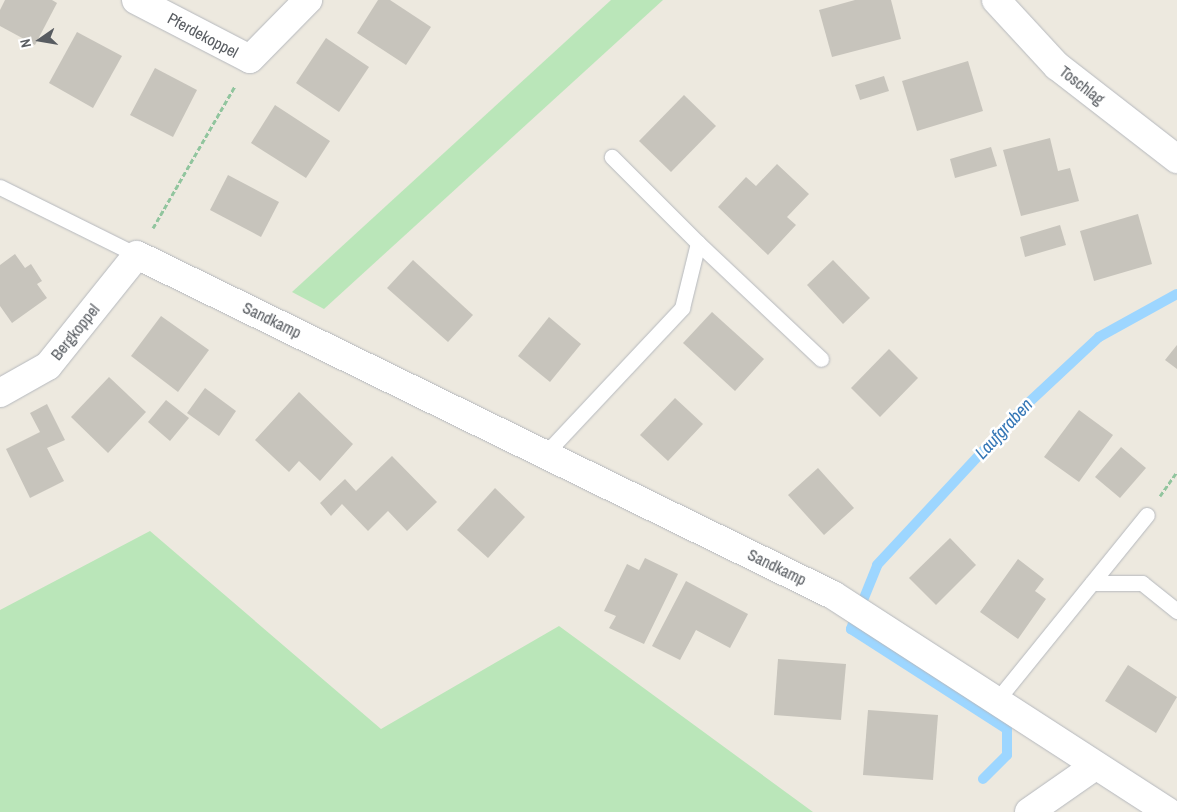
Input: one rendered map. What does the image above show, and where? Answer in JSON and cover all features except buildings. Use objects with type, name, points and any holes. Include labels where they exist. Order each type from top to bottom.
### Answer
[{"type":"street","name":"Pferdekoppel","points":[[136,0],[250,59],[308,0]]},
{"type":"street","name":"Toschlag","points":[[996,0],[1057,66],[1177,159]]},
{"type":"street","name":"Bergkoppel","points":[[0,393],[48,366],[137,255]]},
{"type":"street","name":"Sandkamp","points":[[137,255],[834,595],[1168,812]]},
{"type":"street","points":[[1029,812],[1095,766]]},
{"type":"lane","points":[[612,156],[698,243],[822,359]]},
{"type":"lane","name":"Sandkamp","points":[[0,186],[137,255]]},
{"type":"lane","points":[[546,453],[682,308],[698,243]]},
{"type":"lane","points":[[997,700],[1147,515]]},
{"type":"lane","points":[[1092,583],[1142,583],[1177,611]]},
{"type":"path","points":[[137,255],[250,59]]},
{"type":"green space","points":[[611,0],[663,0],[324,309],[292,292]]},
{"type":"green space","points":[[150,531],[381,729],[559,626],[813,812],[0,812],[0,610]]},
{"type":"waterway","name":"Laufgraben","points":[[864,598],[877,565],[1025,406],[1099,337],[1177,294]]},
{"type":"waterway","name":"Laufgraben","points":[[855,618],[851,629],[1007,729],[1007,755],[983,779]]}]
